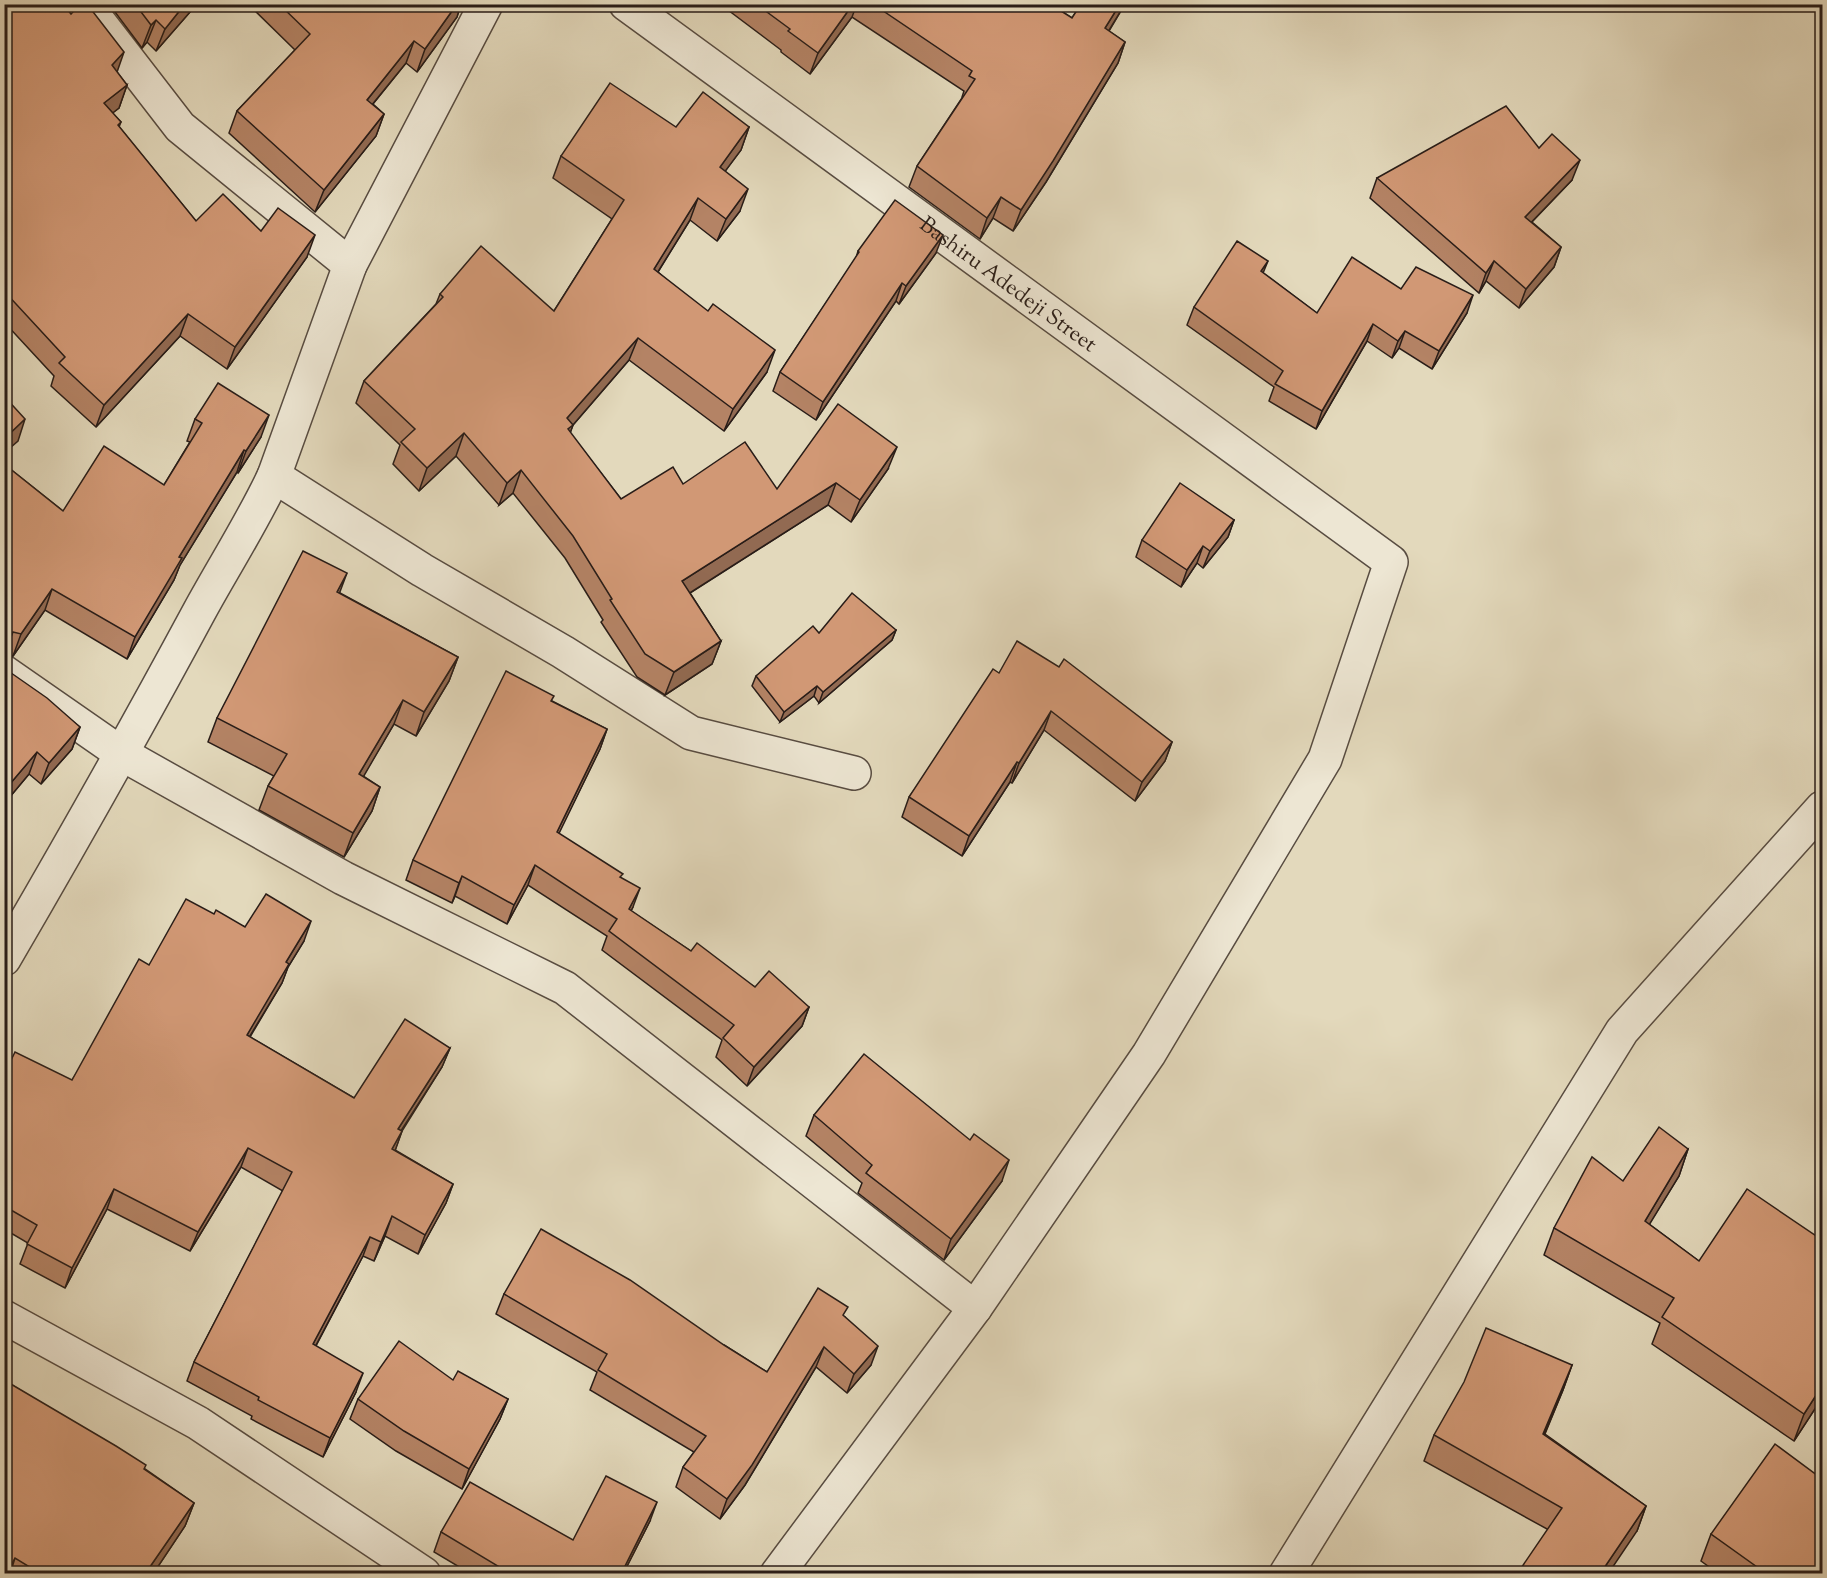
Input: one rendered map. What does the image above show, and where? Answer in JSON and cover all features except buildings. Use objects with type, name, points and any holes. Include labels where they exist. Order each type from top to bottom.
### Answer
[{"type":"street","points":[[85,4],[180,127],[350,265]]},
{"type":"street","points":[[4,959],[122,754],[224,567],[259,508],[274,476],[350,265],[486,4]]},
{"type":"street","name":"Bashiru Adedeji Street","points":[[626,4],[1392,562],[1325,759],[1149,1054],[975,1308]]},
{"type":"street","points":[[274,476],[422,570],[563,652],[691,733],[854,773]]},
{"type":"street","points":[[4,672],[122,754],[343,878],[565,988],[975,1308],[777,1574]]},
{"type":"street","points":[[1286,1574],[1622,1031],[1822,808]]},
{"type":"street","points":[[4,1317],[198,1423],[424,1574]]}]
